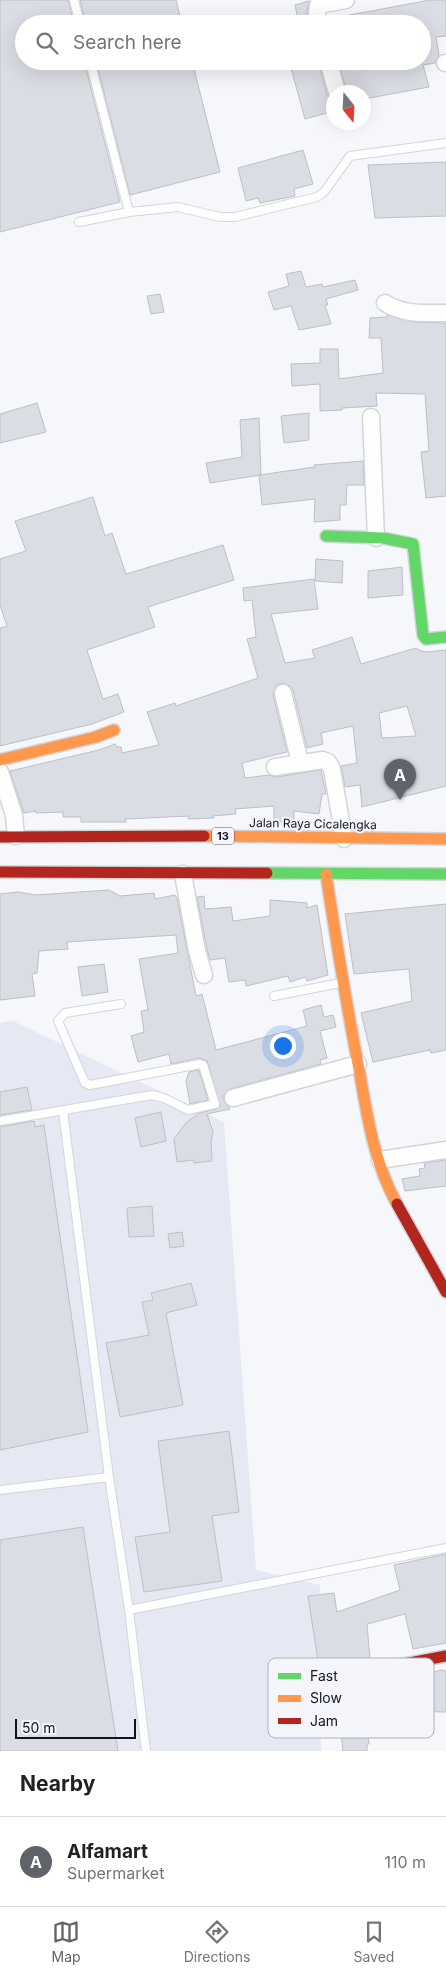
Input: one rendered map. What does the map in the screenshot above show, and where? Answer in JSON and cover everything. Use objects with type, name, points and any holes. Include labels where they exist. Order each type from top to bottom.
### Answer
[{"type":"main road","points":[[326,536],[376,538],[412,544],[423,635],[426,639],[446,637]]},
{"type":"main road","points":[[0,760],[114,730]]},
{"type":"main road","name":"Jalan Raya Cicalengka","points":[[8,836],[222,841],[446,838]]},
{"type":"main road","points":[[0,872],[183,874],[221,869],[326,874],[446,874]]},
{"type":"main road","points":[[326,874],[342,983],[372,1140],[391,1193],[446,1292]]},
{"type":"street","points":[[317,15],[318,5],[346,0]]},
{"type":"street","points":[[331,70],[335,85]]},
{"type":"street","points":[[385,303],[395,310],[408,313],[446,313]]},
{"type":"street","points":[[370,418],[376,538]]},
{"type":"street","points":[[284,693],[300,763]]},
{"type":"street","points":[[275,766],[322,760],[328,762],[332,769],[344,839]]},
{"type":"street","points":[[0,772],[14,815],[8,836]]},
{"type":"street","points":[[183,874],[197,951],[204,975]]},
{"type":"street","points":[[233,1098],[358,1064]]},
{"type":"street","points":[[380,1160],[446,1150]]},
{"type":"lane","points":[[74,0],[78,15]]},
{"type":"lane","points":[[92,70],[129,212]]},
{"type":"lane","points":[[79,222],[129,212],[178,207],[220,217],[245,216],[317,197],[324,192],[350,156],[446,143]]},
{"type":"lane","points":[[274,996],[342,983]]},
{"type":"lane","points":[[0,1121],[152,1095],[164,1098],[188,1110],[215,1104],[203,1065],[200,1064],[90,1085],[85,1083],[58,1021],[66,1014],[121,1004]]},
{"type":"lane","points":[[63,1110],[109,1477],[146,1751]]},
{"type":"lane","points":[[0,1490],[109,1477]]},
{"type":"lane","points":[[128,1610],[446,1548]]},
{"type":"shaded area","points":[[13,1021],[224,1122],[256,1570],[320,1585],[320,1658],[268,1658],[268,1738],[321,1738],[321,1751],[0,1751],[0,1023]]},
{"type":"building","points":[[0,0],[68,0],[72,15],[15,15],[15,70],[86,70],[120,202],[0,232]]},
{"type":"building","points":[[80,0],[176,0],[180,15],[84,15]]},
{"type":"building","points":[[430,0],[446,0],[446,36],[436,37],[439,55],[435,63],[431,64],[431,15],[350,15]]},
{"type":"building","points":[[309,1],[308,15],[297,15],[295,5]]},
{"type":"building","points":[[98,70],[194,70],[220,172],[130,195]]},
{"type":"building","points":[[291,70],[320,70],[326,91],[326,113],[305,119]]},
{"type":"building","points":[[341,70],[424,70],[429,87],[371,98],[371,85],[345,85]]},
{"type":"building","points":[[303,150],[313,184],[294,189],[295,196],[260,203],[258,198],[246,201],[238,168]]},
{"type":"building","points":[[446,162],[446,216],[375,218],[368,165]]},
{"type":"building","points":[[301,271],[306,287],[322,284],[323,287],[355,280],[358,290],[326,299],[328,305],[325,305],[331,324],[299,330],[291,306],[274,310],[268,292],[289,286],[286,274]]},
{"type":"building","points":[[160,294],[164,312],[151,314],[147,296]]},
{"type":"building","points":[[387,315],[413,322],[446,323],[446,496],[426,498],[421,452],[429,451],[425,394],[376,393],[377,406],[320,411],[320,384],[292,386],[291,364],[320,363],[320,349],[338,349],[339,379],[383,373],[381,338],[369,338],[370,318],[387,317]]},
{"type":"building","points":[[37,403],[46,432],[0,443],[0,414]]},
{"type":"building","points":[[309,413],[309,440],[284,443],[281,416]]},
{"type":"building","points":[[259,418],[261,475],[210,483],[206,463],[242,457],[240,420]]},
{"type":"building","points":[[363,461],[364,485],[347,485],[346,505],[340,505],[340,520],[314,522],[315,499],[262,505],[259,475],[315,467],[314,465]]},
{"type":"building","points":[[93,497],[105,536],[112,533],[126,574],[223,545],[234,580],[148,607],[155,627],[87,650],[103,699],[118,694],[124,712],[92,724],[0,746],[0,628],[7,626],[0,605],[0,559],[26,551],[15,521]]},
{"type":"building","points":[[316,559],[343,561],[342,583],[315,581]]},
{"type":"building","points":[[402,567],[403,595],[368,598],[368,571]]},
{"type":"building","points":[[314,579],[318,609],[271,614],[285,663],[315,658],[312,650],[352,637],[361,664],[416,648],[427,652],[446,650],[446,786],[362,807],[360,785],[345,787],[341,766],[357,763],[353,726],[321,733],[323,744],[307,748],[293,690],[290,686],[281,683],[276,686],[273,695],[287,752],[242,763],[245,778],[269,775],[276,777],[321,770],[326,794],[322,794],[319,814],[294,811],[294,822],[274,822],[274,806],[235,809],[236,814],[213,816],[214,818],[188,819],[189,816],[125,819],[126,822],[81,822],[81,817],[63,817],[63,812],[36,813],[36,811],[24,813],[10,771],[99,750],[115,744],[117,747],[121,747],[122,753],[159,745],[147,712],[175,703],[176,706],[258,678],[247,639],[256,637],[252,600],[244,601],[243,588]],"holes":[[[407,706],[416,736],[382,738],[379,713]]]},
{"type":"building","points":[[109,890],[120,896],[154,893],[155,899],[175,895],[196,996],[202,994],[216,1050],[307,1026],[303,1010],[321,1005],[324,1017],[333,1015],[336,1027],[320,1031],[327,1058],[320,1060],[321,1064],[230,1089],[223,1096],[230,1109],[207,1114],[213,1132],[211,1142],[212,1161],[194,1163],[193,1160],[177,1162],[174,1139],[186,1123],[199,1113],[216,1109],[220,1106],[207,1061],[199,1058],[171,1064],[169,1054],[138,1062],[131,1036],[144,1032],[141,1011],[148,1010],[139,959],[178,953],[176,935],[67,942],[68,949],[39,951],[37,973],[32,974],[35,996],[0,1000],[0,894],[18,892],[36,895]]},
{"type":"building","points":[[204,896],[205,909],[231,907],[233,921],[270,916],[270,900],[307,903],[307,908],[317,905],[328,975],[307,981],[305,977],[290,982],[288,976],[246,986],[245,980],[229,982],[225,958],[210,960],[197,897]]},
{"type":"building","points":[[446,904],[446,1050],[431,1053],[430,1050],[373,1062],[361,1013],[412,1001],[409,969],[354,974],[345,914]]},
{"type":"building","points":[[104,964],[108,992],[82,996],[78,967]]},
{"type":"building","points":[[199,1070],[208,1100],[190,1104],[186,1081],[189,1072]]},
{"type":"building","points":[[27,1087],[32,1110],[0,1115],[0,1092]]},
{"type":"building","points":[[161,1112],[166,1141],[141,1147],[135,1118]]},
{"type":"building","points":[[34,1121],[35,1127],[44,1125],[88,1432],[0,1450],[0,1127]]},
{"type":"building","points":[[446,1160],[446,1186],[405,1191],[402,1179],[420,1176],[419,1169],[425,1168],[424,1163]]},
{"type":"building","points":[[152,1206],[154,1236],[129,1237],[127,1208]]},
{"type":"building","points":[[182,1232],[184,1246],[170,1248],[168,1234]]},
{"type":"building","points":[[191,1283],[197,1305],[166,1313],[183,1405],[120,1417],[106,1343],[149,1335],[142,1302],[153,1300],[151,1293]]},
{"type":"building","points":[[229,1431],[239,1512],[212,1516],[222,1581],[144,1592],[135,1537],[170,1532],[158,1441]]},
{"type":"building","points":[[83,1527],[118,1751],[0,1751],[0,1540]]},
{"type":"building","points":[[446,1554],[446,1643],[413,1649],[405,1614],[367,1624],[370,1658],[318,1658],[308,1596],[334,1593],[337,1612],[400,1590],[394,1565]]},
{"type":"building","points":[[446,1671],[446,1712],[434,1712],[434,1672]]},
{"type":"building","points":[[342,1738],[368,1738],[367,1751],[343,1751]]},
{"type":"traffic: fast","points":[[326,536],[383,538],[413,544],[423,635],[426,639],[446,637]]},
{"type":"traffic: fast","points":[[267,873],[446,874]]},
{"type":"traffic: slow","points":[[0,760],[96,737],[114,730]]},
{"type":"traffic: slow","points":[[204,836],[446,839]]},
{"type":"traffic: slow","points":[[326,874],[345,996],[368,1121],[382,1172],[397,1204]]},
{"type":"traffic: jam","points":[[0,837],[204,836]]},
{"type":"traffic: jam","points":[[0,872],[267,873]]},
{"type":"traffic: jam","points":[[397,1204],[446,1292]]},
{"type":"traffic: jam","points":[[434,1658],[446,1656]]},
{"type":"place","name":"Alfamart","points":[[400,800]]}]
